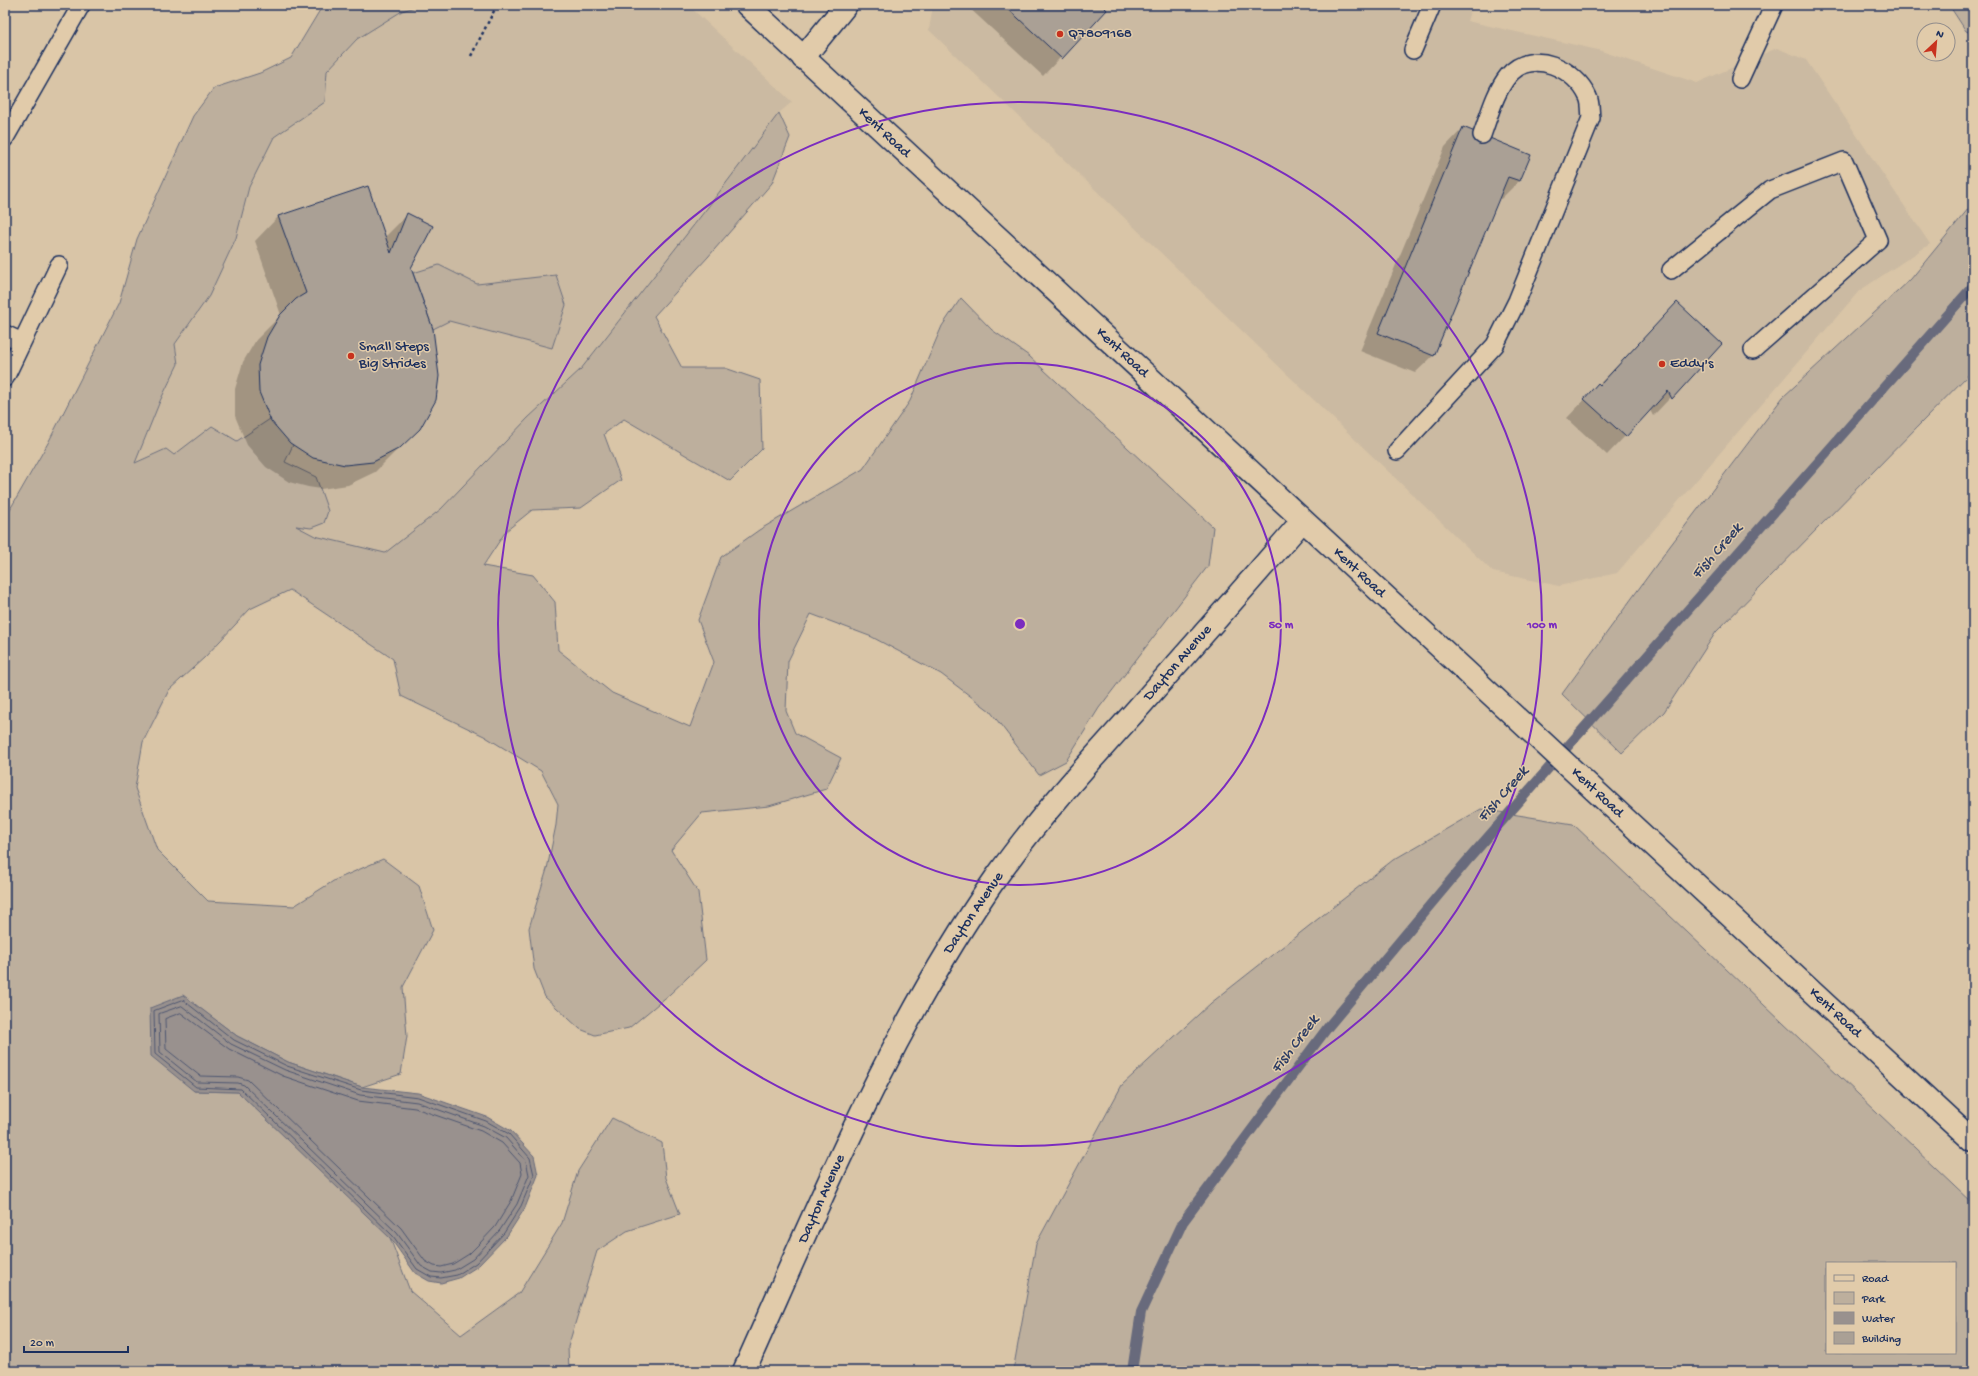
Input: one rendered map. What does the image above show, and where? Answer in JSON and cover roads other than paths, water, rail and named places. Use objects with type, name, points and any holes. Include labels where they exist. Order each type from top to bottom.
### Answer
[{"type":"main road","name":"Kent Road","points":[[746,5],[1973,1141]]},
{"type":"main road","points":[[802,58],[846,5]]},
{"type":"main road","name":"Dayton Avenue","points":[[744,1371],[863,1107],[905,1025],[968,920],[1022,843],[1076,778],[1302,521]]},
{"type":"lane","points":[[5,138],[81,5]]},
{"type":"lane","points":[[1413,50],[1432,5]]},
{"type":"lane","points":[[1740,79],[1774,5]]},
{"type":"lane","points":[[1397,451],[1495,345],[1517,300],[1591,118],[1589,98],[1576,78],[1558,67],[1541,62],[1524,65],[1509,75],[1502,87],[1482,135]]},
{"type":"lane","points":[[1671,270],[1770,190],[1844,161],[1878,240],[1754,350]]},
{"type":"lane","points":[[5,378],[59,265]]},
{"type":"lane","points":[[5,334],[22,342]]},
{"type":"water","points":[[183,995],[237,1036],[288,1062],[362,1087],[418,1093],[487,1117],[511,1131],[534,1156],[538,1175],[525,1208],[507,1236],[478,1266],[459,1278],[441,1283],[429,1281],[415,1273],[391,1239],[238,1092],[194,1091],[151,1056],[150,1008]]},
{"type":"waterway","name":"Fish Creek","points":[[1132,1371],[1141,1312],[1183,1222],[1328,1027],[1466,862],[1973,286]]},
{"type":"place","name":"Q7809168","points":[[1060,34]]},
{"type":"place","name":"Small Steps Big Strides","points":[[351,356]]},
{"type":"place","name":"Eddy's","points":[[1662,364]]}]
